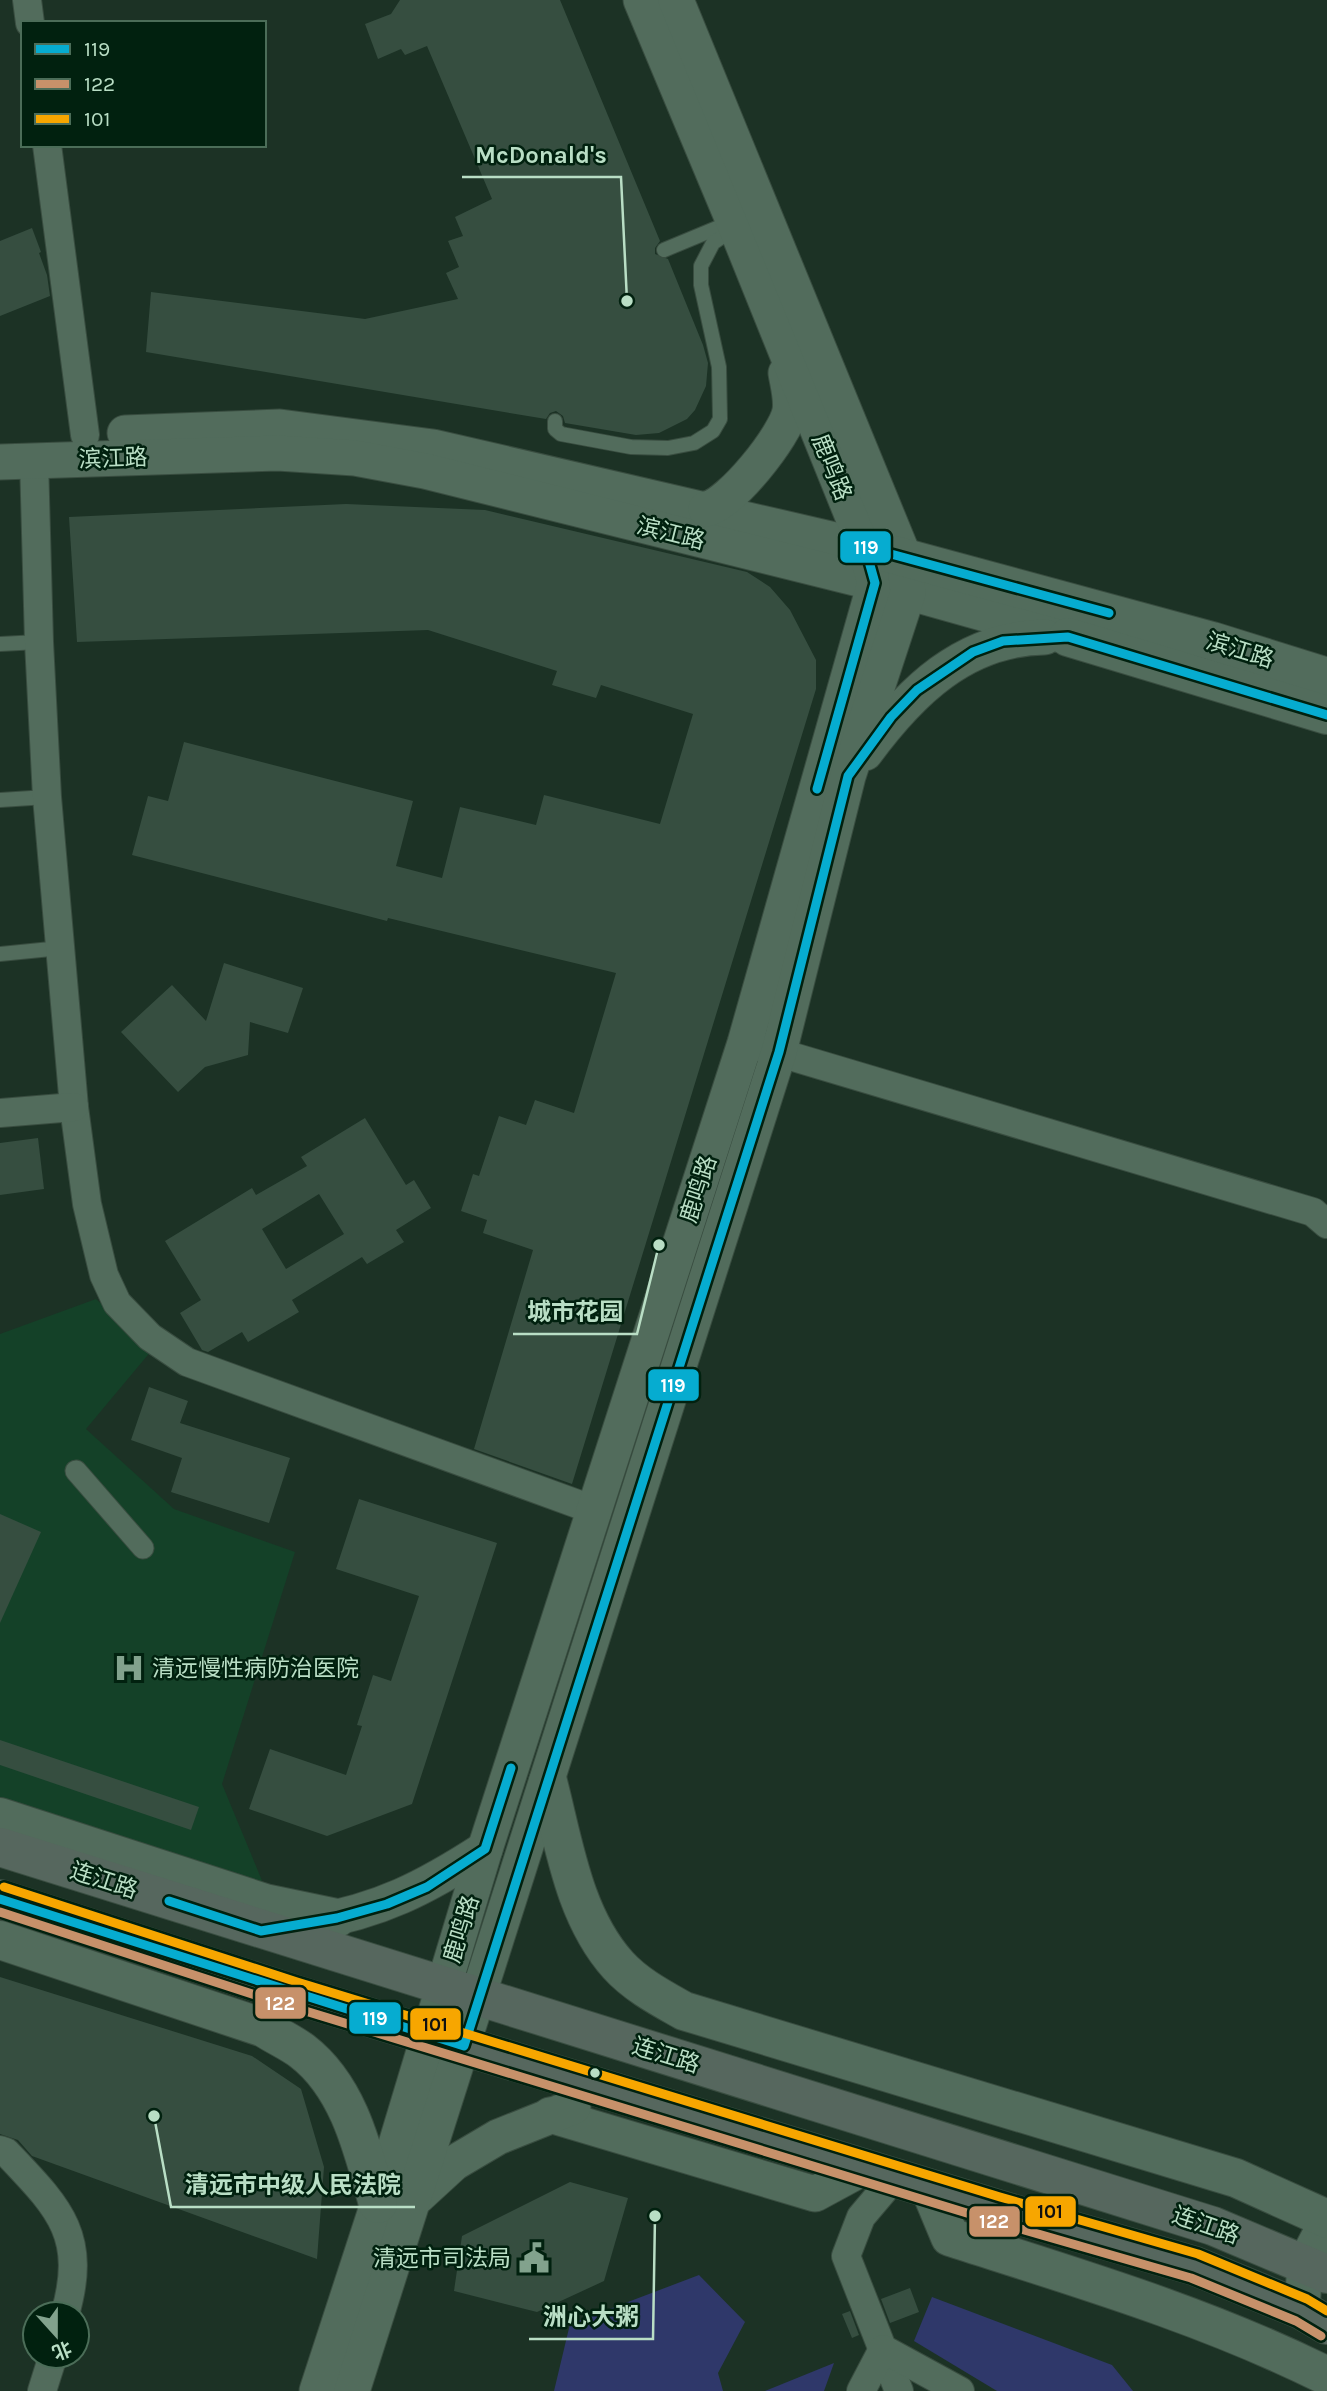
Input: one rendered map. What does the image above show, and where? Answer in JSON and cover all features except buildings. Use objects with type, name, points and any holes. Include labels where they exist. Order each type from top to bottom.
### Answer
[{"type":"main road","name":"滨江路","points":[[870,565],[1212,641],[1327,677]]},
{"type":"main road","name":"滨江路","points":[[1068,637],[1327,715]]},
{"type":"main road","points":[[548,1782],[578,1894],[594,1933],[619,1966],[650,1992],[684,2011],[1236,2179],[1327,2220]]},
{"type":"main road","points":[[0,1817],[265,1903],[337,1918]]},
{"type":"main road","name":"连江路","points":[[0,1847],[261,1931],[1213,2226],[1320,2271]]},
{"type":"main road","name":"连江路","points":[[0,1899],[446,2040],[896,2178],[1195,2266],[1314,2318]]},
{"type":"main road","points":[[0,1940],[264,2028],[303,2052],[328,2079],[347,2109],[361,2143],[396,2202]]},
{"type":"main road","points":[[191,2004],[203,1965]]},
{"type":"main road","points":[[920,2083],[950,2143]]},
{"type":"main road","points":[[896,2178],[950,2237],[1176,2311],[1269,2347],[1327,2376]]},
{"type":"street","points":[[27,0],[30,21]]},
{"type":"street","name":"鹿鸣路","points":[[461,1991],[485,1849],[745,1043],[870,565],[735,224],[640,0]]},
{"type":"street","name":"鹿鸣路","points":[[352,2391],[396,2202],[461,1991],[548,1782],[779,1052],[848,776],[906,575],[676,0]]},
{"type":"street","points":[[47,147],[85,435]]},
{"type":"street","points":[[706,509],[719,505],[730,496],[786,423],[790,398],[780,339]]},
{"type":"street","name":"滨江路","points":[[0,437],[280,427],[433,447],[706,509],[870,565]]},
{"type":"street","name":"滨江路","points":[[17,461],[278,453],[355,458],[870,565]]},
{"type":"street","points":[[17,461],[39,642],[47,797],[74,1107],[87,1204],[104,1275],[117,1303],[150,1337],[187,1362],[594,1510]]},
{"type":"street","name":"滨江路","points":[[906,575],[1068,637]]},
{"type":"street","points":[[848,776],[891,718],[917,690],[946,669],[973,652],[1003,641],[1068,637]]},
{"type":"street","points":[[745,1043],[1313,1212],[1327,1224]]},
{"type":"street","points":[[0,1113],[74,1107]]},
{"type":"street","points":[[76,1471],[143,1548]]},
{"type":"street","points":[[261,1931],[337,1918],[387,1904],[427,1886],[485,1849]]},
{"type":"street","points":[[396,2202],[454,2162],[498,2137],[617,2091]]},
{"type":"street","points":[[550,2115],[815,2194],[896,2178]]},
{"type":"street","points":[[0,2150],[6,2152],[53,2202],[71,2238],[73,2285],[69,2300]]},
{"type":"street","points":[[896,2178],[861,2217],[846,2256],[899,2391]]},
{"type":"street","name":"鹿鸣路","points":[[317,2391],[396,2202]]},
{"type":"street","points":[[1314,2318],[1327,2220]]},
{"type":"street","points":[[861,2391],[883,2349]]},
{"type":"street","points":[[883,2349],[960,2391]]},
{"type":"street","points":[[42,2391],[48,2370]]},
{"type":"lane","points":[[664,250],[735,224]]},
{"type":"lane","points":[[555,421],[555,429],[561,434],[645,449],[685,446],[713,431],[720,419],[719,366],[701,285],[701,265],[713,243],[735,224]]},
{"type":"lane","points":[[0,644],[39,642]]},
{"type":"lane","points":[[0,800],[47,797]]},
{"type":"lane","points":[[0,954],[61,948]]},
{"type":"shaded area","name":"清远慢性病防治医院","points":[[96,1299],[152,1350],[86,1429],[174,1509],[295,1552],[222,1784],[263,1883],[0,1799],[0,1334]]},
{"type":"shaded area","points":[[699,2275],[745,2322],[718,2373],[723,2391],[554,2391],[570,2324]]},
{"type":"shaded area","points":[[932,2297],[1112,2365],[1133,2391],[997,2391],[914,2341]]},
{"type":"shaded area","points":[[834,2363],[824,2391],[765,2391]]},
{"type":"transit line","name":"119","points":[[817,789],[875,583],[865,547],[1109,613]]},
{"type":"transit line","name":"119","points":[[0,1899],[464,2046],[779,1052],[848,776],[891,717],[917,690],[973,652],[1003,641],[1068,637],[1327,715]]},
{"type":"transit line","name":"119","points":[[169,1901],[261,1931],[337,1918],[387,1904],[427,1887],[485,1849],[511,1768]]},
{"type":"transit line","name":"101","points":[[4,1887],[297,1982],[1000,2197],[1198,2254],[1307,2299],[1327,2311]]},
{"type":"transit line","name":"122","points":[[0,1912],[289,2006],[993,2221],[1191,2278],[1296,2321],[1321,2336]]},
{"type":"place","name":"McDonald's","points":[[627,301]]},
{"type":"place","name":"城市花园","points":[[659,1245]]},
{"type":"place","name":"清远慢性病防治医院","points":[[129,1668]]},
{"type":"place","name":"清远市中级人民法院","points":[[154,2116]]},
{"type":"place","name":"洲心大粥","points":[[655,2216]]},
{"type":"place","name":"清远市司法局","points":[[534,2258]]}]
